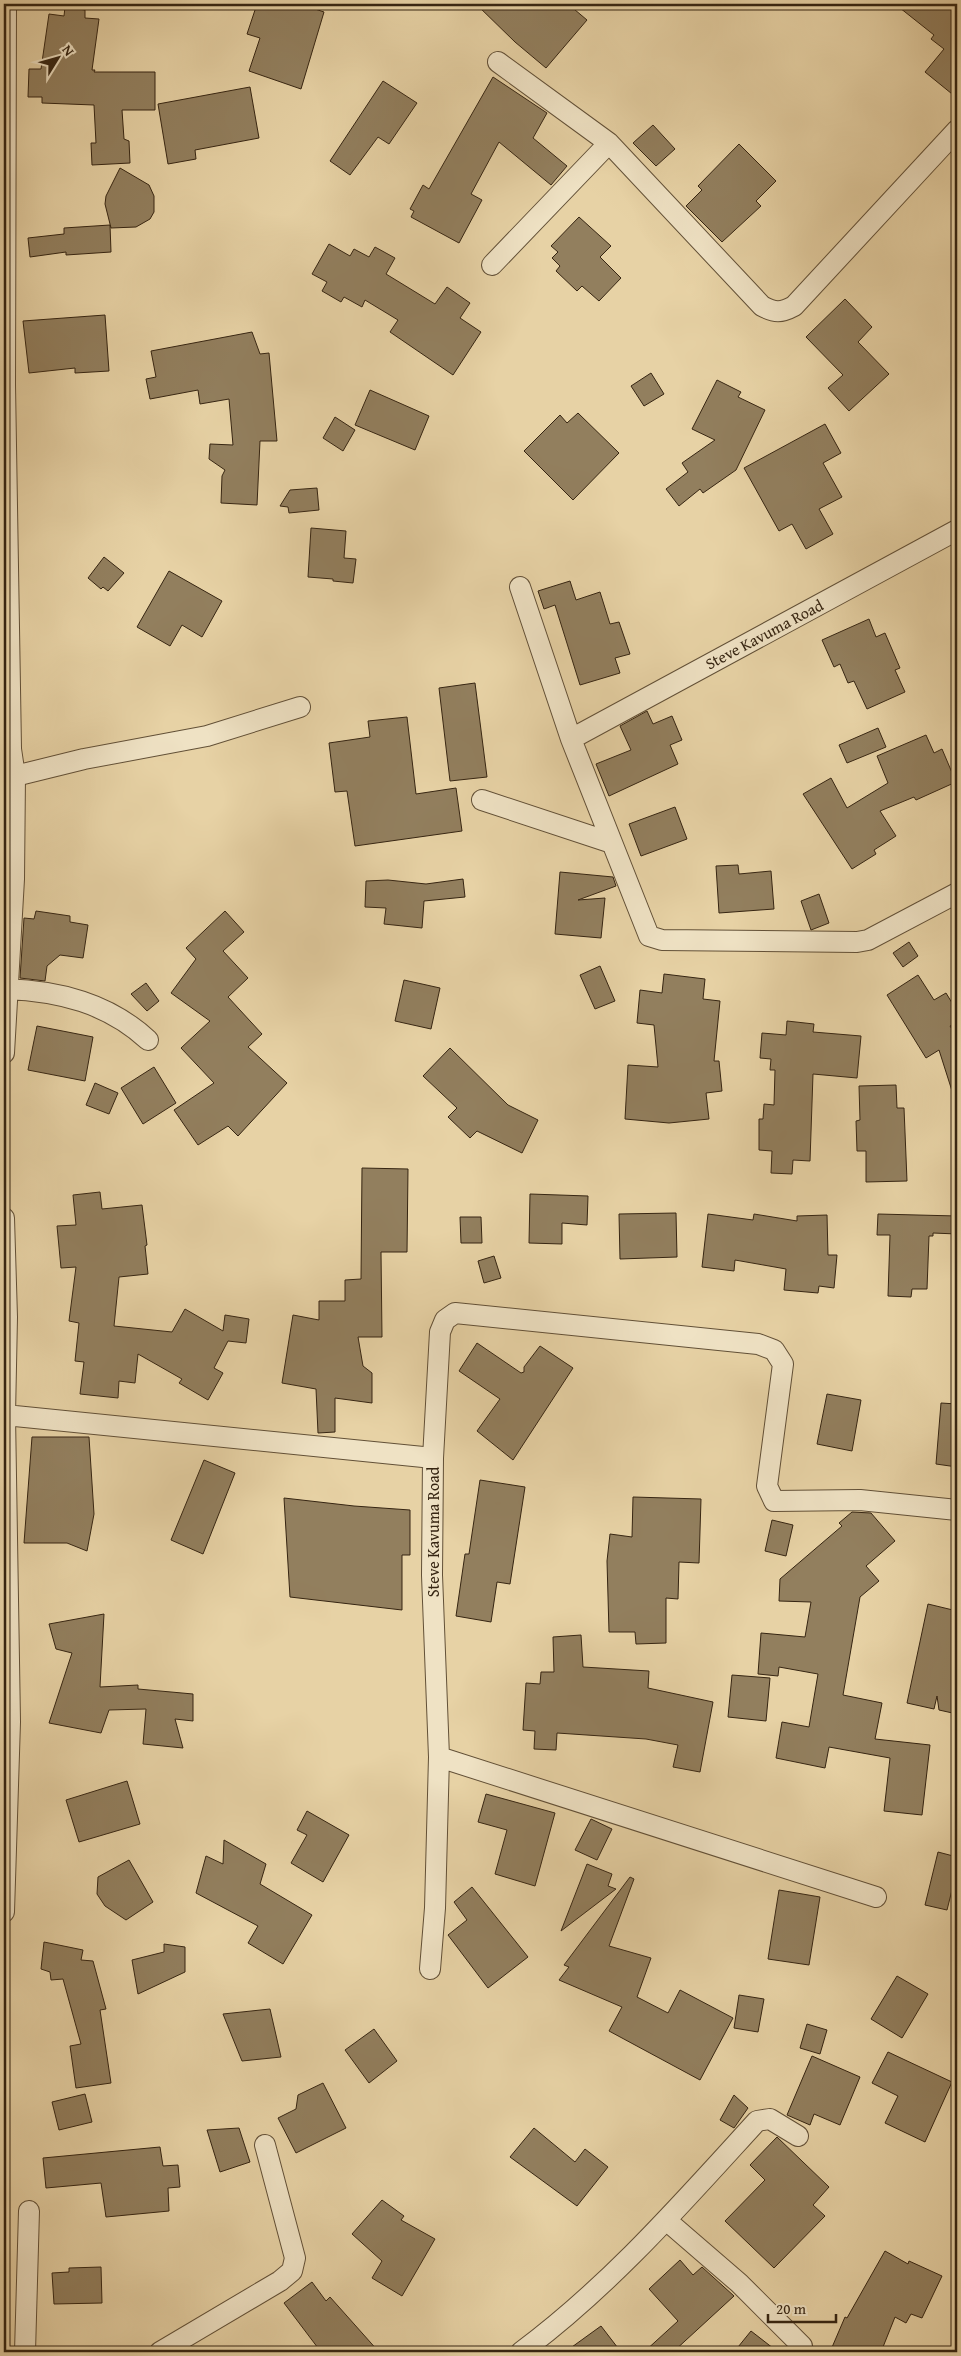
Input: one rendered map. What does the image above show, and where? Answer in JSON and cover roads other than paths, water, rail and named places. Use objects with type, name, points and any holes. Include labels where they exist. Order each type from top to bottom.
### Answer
[{"type":"street","points":[[4,1053],[6,989],[14,879],[16,776],[7,746],[4,385],[6,4]]},
{"type":"street","points":[[498,62],[610,143],[762,306],[775,312],[784,312],[794,306],[957,130]]},
{"type":"street","points":[[492,265],[610,143]]},
{"type":"street","name":"Steve Kavuma Road","points":[[571,738],[957,530]]},
{"type":"street","points":[[520,586],[571,738],[649,936],[655,939],[862,941],[868,940],[957,893]]},
{"type":"street","points":[[16,776],[84,759],[207,736],[300,707]]},
{"type":"street","points":[[482,800],[612,843]]},
{"type":"street","points":[[6,989],[31,990],[68,996],[99,1007],[129,1023],[148,1040]]},
{"type":"street","points":[[4,1218],[10,1722],[4,1912]]},
{"type":"street","name":"Steve Kavuma Road","points":[[430,1969],[435,1908],[439,1757],[432,1575],[433,1458],[440,1332],[445,1320],[455,1313],[758,1344],[774,1350],[783,1364],[767,1486],[774,1501],[860,1500],[957,1510]]},
{"type":"street","points":[[5,1415],[433,1458]]},
{"type":"street","points":[[439,1757],[876,1897]]},
{"type":"street","points":[[533,2349],[666,2220],[757,2121],[770,2119],[798,2136]]},
{"type":"street","points":[[160,2352],[280,2282],[292,2270],[295,2258],[265,2145]]},
{"type":"street","points":[[25,2352],[29,2211]]},
{"type":"street","points":[[666,2220],[740,2283],[802,2346]]}]
